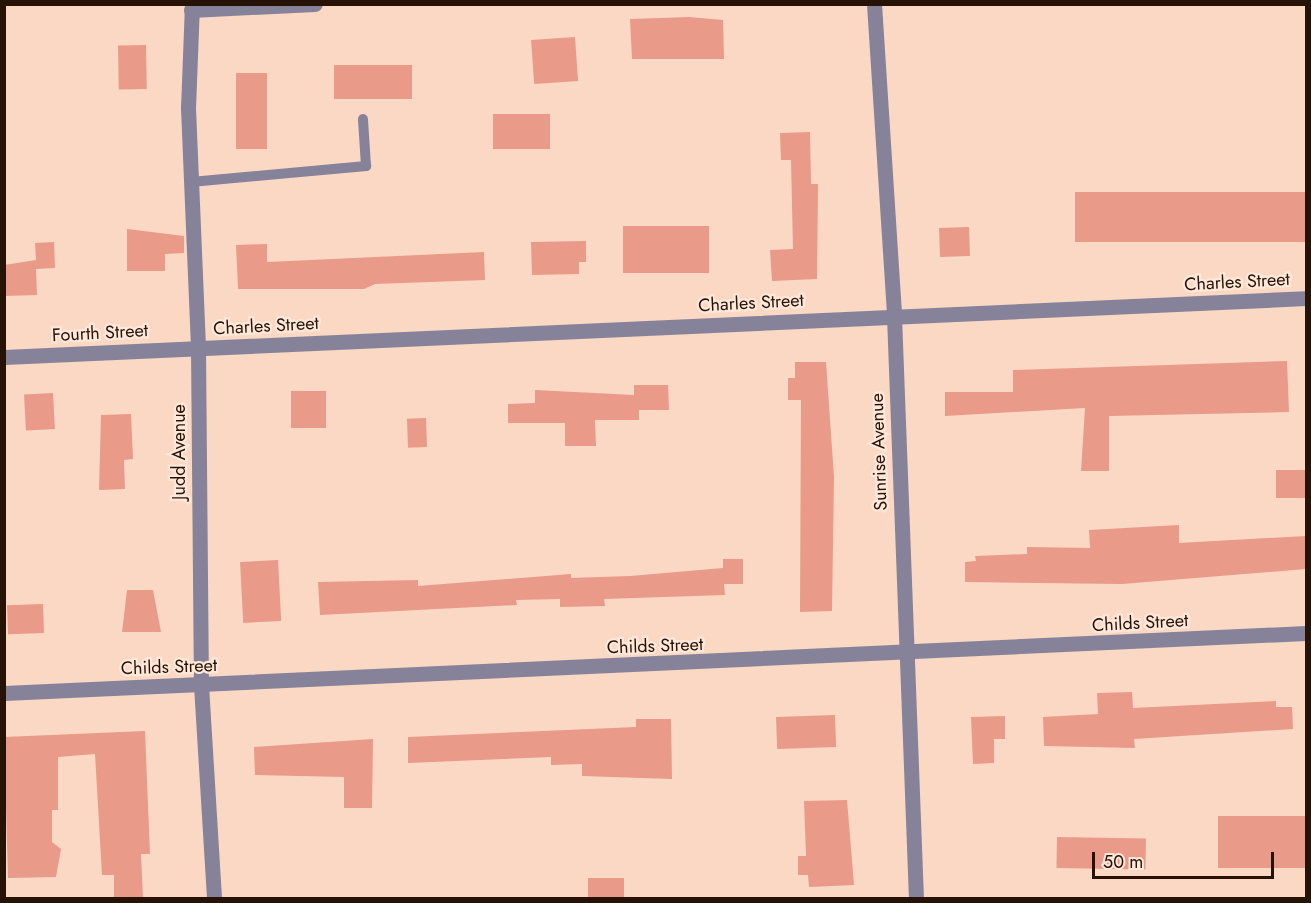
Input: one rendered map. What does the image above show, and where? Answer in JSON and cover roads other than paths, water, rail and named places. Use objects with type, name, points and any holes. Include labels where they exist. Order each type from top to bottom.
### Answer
[{"type":"street","points":[[191,7],[315,4]]},
{"type":"street","name":"Sunrise Avenue","points":[[874,4],[894,316],[916,898]]},
{"type":"street","name":"Judd Avenue","points":[[191,7],[191,182],[198,348],[201,685],[214,898]]},
{"type":"street","name":"Charles Street","points":[[198,348],[1306,298]]},
{"type":"street","name":"Fourth Street","points":[[4,357],[198,348]]},
{"type":"street","name":"Childs Street","points":[[4,693],[906,655],[1306,633]]},
{"type":"lane","points":[[191,182],[366,166],[363,119]]}]
